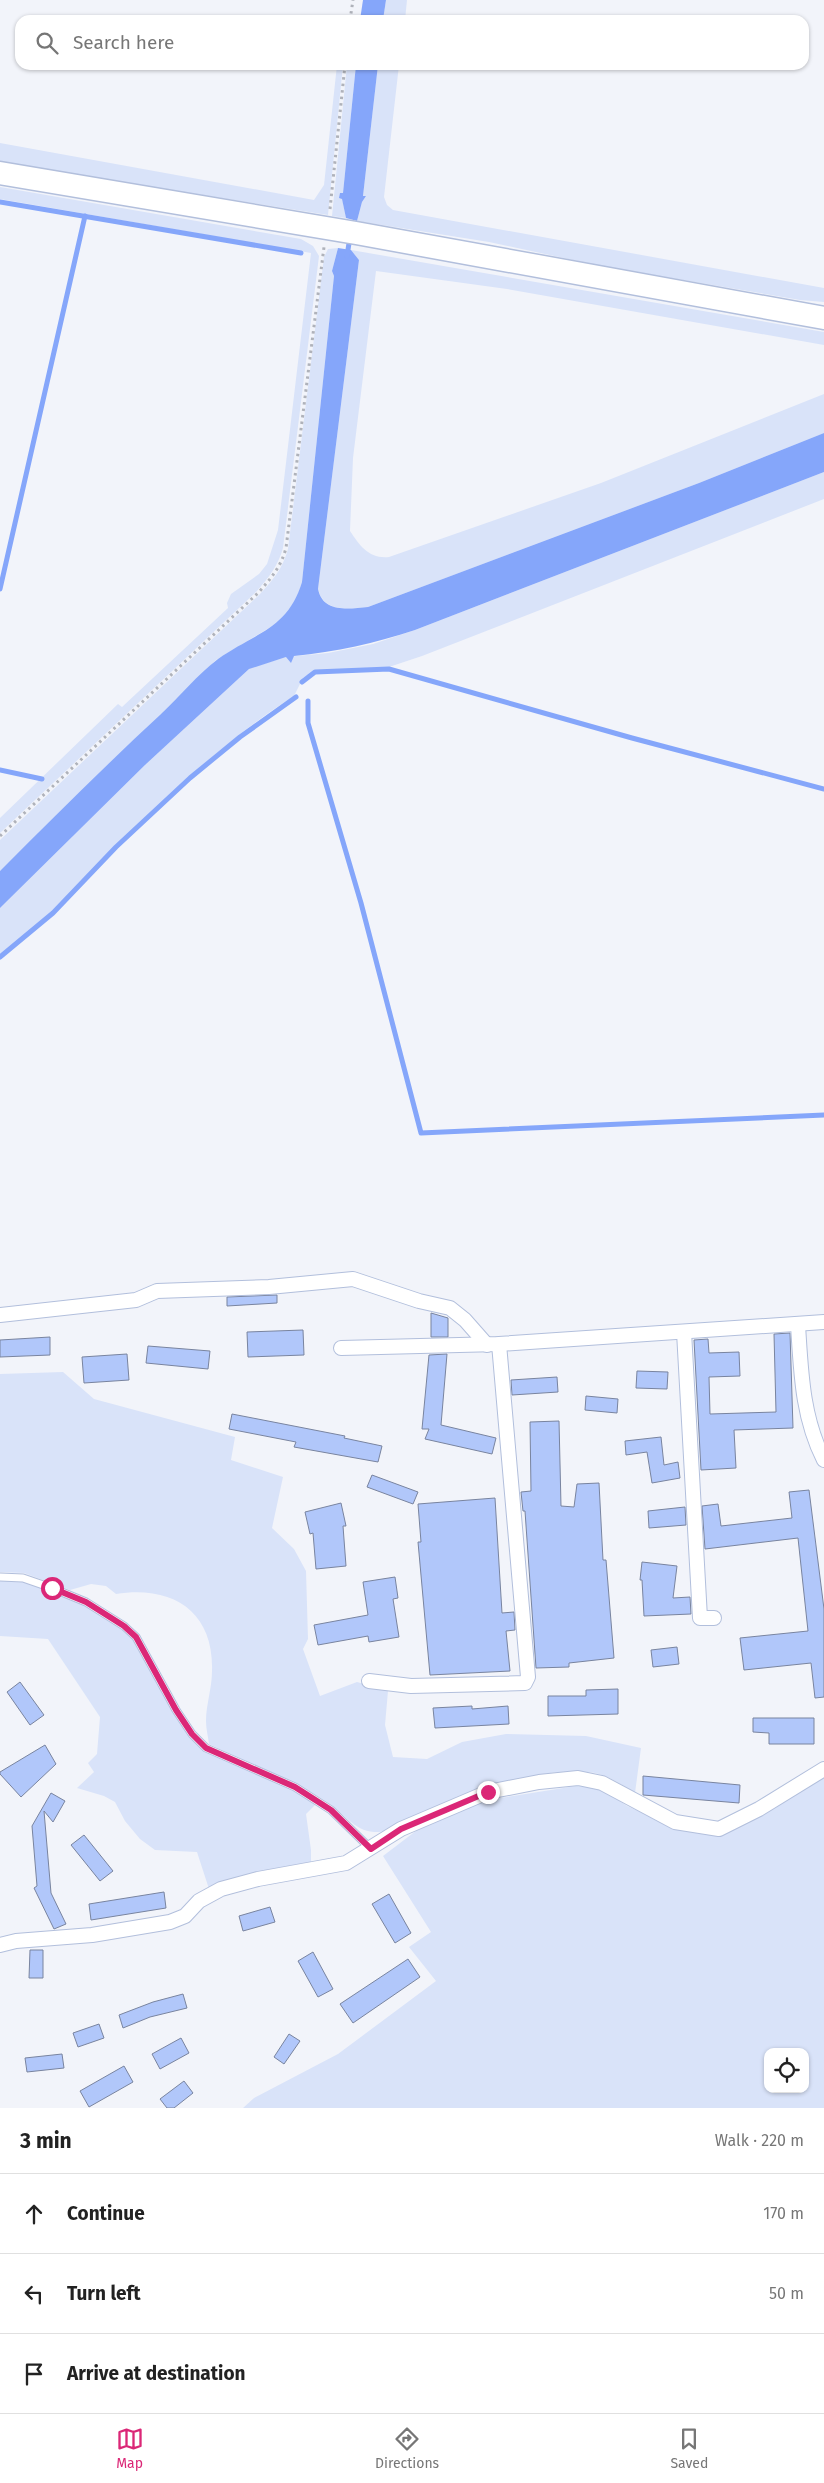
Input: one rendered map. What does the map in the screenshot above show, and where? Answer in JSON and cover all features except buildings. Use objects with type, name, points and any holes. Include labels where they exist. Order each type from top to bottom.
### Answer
[{"type":"main road","points":[[0,173],[341,231],[824,318]]},
{"type":"street","points":[[0,1315],[136,1300],[157,1291],[269,1287],[353,1279],[420,1301],[450,1308],[493,1344],[528,1677],[524,1683],[411,1686],[369,1681]]},
{"type":"street","points":[[341,1348],[493,1344],[824,1322]]},
{"type":"street","points":[[798,1325],[801,1379],[808,1420],[824,1460]]},
{"type":"street","points":[[684,1332],[700,1618],[714,1618]]},
{"type":"street","points":[[0,1945],[16,1941],[92,1935],[170,1922],[185,1916],[199,1901],[221,1889],[258,1879],[346,1863],[401,1829],[488,1792],[539,1782],[578,1778],[602,1783],[675,1822],[719,1829],[759,1810],[824,1769]]},
{"type":"lane","points":[[0,1577],[23,1578],[52,1588],[86,1602],[124,1626],[136,1637],[176,1710],[192,1734],[206,1748],[295,1787],[331,1810],[371,1849]]},
{"type":"path","points":[[351,15],[353,0]]},
{"type":"path","points":[[0,836],[259,592],[274,575],[282,561],[286,548],[321,256],[341,231],[345,70]]},
{"type":"shaded area","points":[[386,0],[407,0],[406,15],[384,15]]},
{"type":"shaded area","points":[[336,70],[342,70],[328,215],[0,163],[0,143],[314,200],[324,185]]},
{"type":"shaded area","points":[[347,70],[355,70],[343,193],[340,198],[342,198],[346,218],[332,216]]},
{"type":"shaded area","points":[[377,70],[398,70],[384,197],[387,205],[393,210],[824,288],[824,302],[800,300],[601,266],[489,242],[357,221],[362,202],[366,196],[363,196]]},
{"type":"shaded area","points":[[0,187],[301,239],[313,246],[319,256],[283,548],[276,566],[257,591],[0,833],[0,818],[118,704],[122,707],[228,608],[227,603],[231,594],[259,574],[267,564],[278,530],[311,253],[0,199]]},
{"type":"shaded area","points":[[338,248],[332,271],[334,276],[302,582],[297,598],[288,613],[274,625],[216,660],[0,871],[0,840],[260,594],[280,568],[288,549],[324,257],[328,249]]},
{"type":"shaded area","points":[[351,250],[824,332],[824,345],[507,289],[376,271],[353,458],[350,531],[361,546],[376,556],[389,557],[601,483],[824,394],[824,433],[699,483],[368,607],[345,609],[331,606],[321,597],[318,589],[359,260]]},
{"type":"shaded area","points":[[824,472],[824,499],[422,656],[389,667],[314,671],[303,678],[294,696],[247,729],[201,766],[116,846],[47,916],[0,955],[0,908],[145,765],[250,668],[286,657],[328,653],[373,644],[415,630]]},
{"type":"shaded area","points":[[63,1372],[94,1399],[235,1437],[231,1460],[283,1477],[272,1528],[294,1549],[306,1571],[308,1639],[303,1649],[320,1696],[357,1682],[388,1691],[385,1725],[393,1757],[427,1759],[462,1742],[506,1734],[586,1736],[641,1748],[635,1793],[600,1774],[566,1772],[545,1774],[505,1783],[394,1828],[374,1832],[355,1825],[333,1806],[298,1785],[209,1744],[206,1721],[212,1677],[211,1650],[206,1632],[197,1618],[186,1607],[172,1599],[155,1594],[136,1592],[116,1594],[106,1586],[91,1584],[70,1590],[24,1573],[0,1572],[0,1374]]},
{"type":"shaded area","points":[[0,1579],[23,1580],[51,1590],[85,1605],[122,1628],[134,1638],[174,1711],[204,1750],[294,1789],[316,1804],[306,1814],[311,1865],[209,1889],[197,1852],[155,1850],[140,1839],[125,1821],[115,1802],[104,1796],[77,1788],[94,1772],[88,1763],[97,1754],[100,1717],[48,1639],[0,1636]]},
{"type":"shaded area","points":[[824,1775],[824,2108],[243,2108],[254,2098],[338,2054],[436,1981],[409,1947],[431,1932],[383,1856],[429,1821],[488,1800],[576,1786],[600,1788],[627,1806],[677,1828],[700,1834],[717,1835],[764,1815]]},
{"type":"water","points":[[363,0],[386,0],[384,15],[361,15]]},
{"type":"water","points":[[355,70],[377,70],[363,196],[366,196],[362,202],[357,221],[346,218],[342,199],[339,198],[340,193],[343,193]]},
{"type":"water","points":[[338,248],[351,250],[359,260],[318,589],[321,597],[331,606],[345,609],[368,607],[699,483],[824,433],[824,472],[415,630],[355,646],[294,656],[291,663],[286,657],[249,669],[145,765],[0,908],[0,871],[203,671],[218,659],[269,628],[288,610],[296,598],[302,582],[334,276],[332,271]]},
{"type":"waterway","points":[[0,202],[301,253]]},
{"type":"waterway","points":[[0,589],[85,216]]},
{"type":"waterway","points":[[347,256],[350,237]]},
{"type":"waterway","points":[[302,682],[315,672],[389,669],[632,738],[824,789]]},
{"type":"waterway","points":[[0,957],[53,913],[116,847],[190,778],[240,737],[296,697]]},
{"type":"waterway","points":[[308,701],[308,723],[361,903],[421,1133],[824,1115]]},
{"type":"waterway","points":[[0,770],[42,779]]},
{"type":"route","points":[[52,1588],[86,1602],[124,1626],[136,1637],[157,1679],[176,1710],[192,1734],[206,1748],[295,1787],[331,1810],[371,1849],[401,1829],[430,1815],[488,1792]]}]
